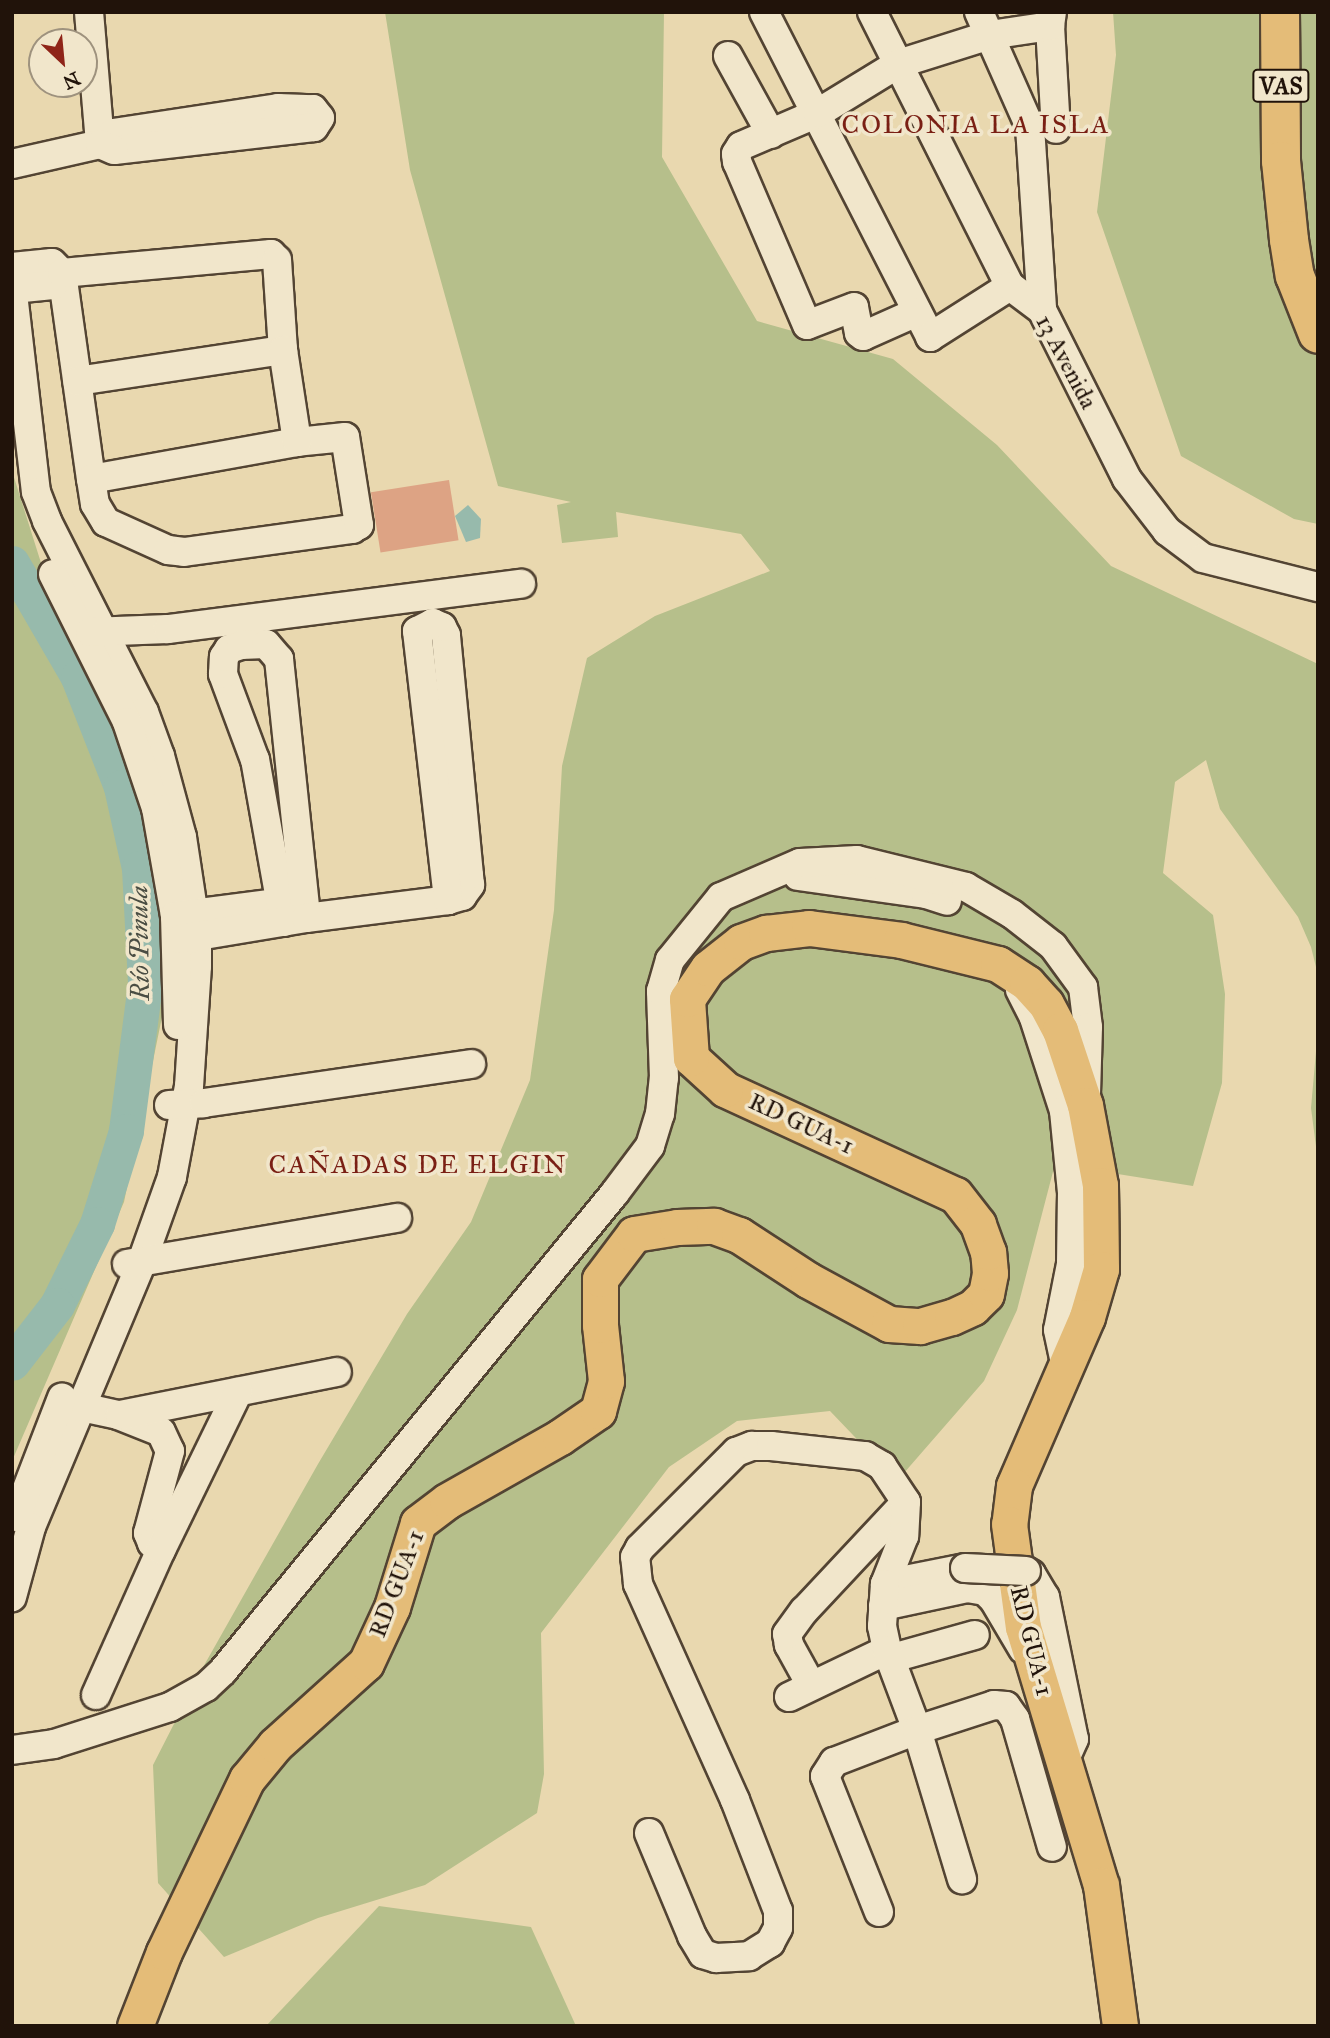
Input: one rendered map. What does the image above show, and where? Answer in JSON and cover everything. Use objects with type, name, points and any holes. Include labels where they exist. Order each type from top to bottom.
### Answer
[{"type":"highway","name":"VAS","points":[[1280,12],[1292,160],[1295,276],[1318,334]]},
{"type":"highway","name":"VAS","points":[[1303,12],[1292,160],[1318,257]]},
{"type":"main road","name":"RD GUA-1","points":[[135,2026],[164,1952],[247,1779],[275,1745],[366,1663],[392,1607],[418,1523],[447,1500],[560,1437],[598,1411],[606,1381],[600,1325],[600,1279],[634,1234],[677,1227],[714,1226],[739,1235],[808,1280],[889,1324],[920,1326],[952,1317],[973,1307],[986,1294],[990,1273],[988,1252],[978,1224],[955,1195],[725,1089],[691,1058],[687,999],[708,968],[741,942],[766,933],[809,928],[901,940],[998,964],[1027,982],[1030,993],[1060,1030],[1086,1105],[1100,1185],[1101,1269],[1087,1317],[1014,1486],[1009,1524],[1023,1627],[1101,1885],[1120,2026]]},
{"type":"street","points":[[89,12],[100,144]]},
{"type":"street","points":[[764,12],[818,113],[930,337],[1010,286]]},
{"type":"street","name":"13 Avenida","points":[[872,12],[1010,286],[1042,310],[1127,479],[1167,531],[1203,558],[1318,587]]},
{"type":"street","points":[[917,312],[863,335],[859,333],[854,307],[807,325],[737,162],[736,154],[741,146],[818,113],[898,64],[984,24],[1051,19],[1056,129]]},
{"type":"street","points":[[984,24],[1030,127],[1042,310]]},
{"type":"street","points":[[728,55],[771,134]]},
{"type":"street","points":[[12,164],[100,144],[113,133],[278,108],[313,109],[320,118],[314,127],[114,150],[100,144]]},
{"type":"street","points":[[94,632],[84,592],[47,521],[36,492],[12,287],[53,285],[62,273],[271,254],[277,260],[283,350],[297,442]]},
{"type":"street","points":[[12,267],[52,263],[62,273],[77,381],[91,479],[95,504],[106,523],[175,551],[356,528],[359,525],[347,440],[297,442],[91,479]]},
{"type":"street","points":[[77,381],[283,350]]},
{"type":"street","points":[[12,443],[19,487],[31,530],[144,712],[160,756],[182,837],[185,926],[195,1023],[178,1105],[172,1177],[12,1529]]},
{"type":"street","points":[[94,632],[153,629],[522,584]]},
{"type":"street","points":[[84,592],[121,615],[153,629]]},
{"type":"street","points":[[433,623],[442,627],[446,635],[455,885],[417,631],[433,623]]},
{"type":"street","points":[[266,644],[279,659],[294,910],[255,760],[223,674],[224,657],[229,649],[240,645],[266,644]]},
{"type":"street","points":[[12,1750],[54,1744],[170,1707],[206,1687],[223,1671],[614,1194],[650,1146],[660,1114],[664,1078],[661,991],[670,960],[721,897],[800,863],[857,860],[966,887],[1012,914],[1054,946],[1083,987],[1088,1027],[1086,1105]]},
{"type":"street","points":[[774,873],[926,894],[983,914],[1018,934],[1029,952]]},
{"type":"street","points":[[185,926],[455,885]]},
{"type":"street","points":[[1064,961],[1058,978],[1030,993],[1034,1018],[1064,1111],[1072,1192],[1071,1264],[1058,1331],[1066,1367]]},
{"type":"street","points":[[178,1105],[471,1064]]},
{"type":"street","points":[[131,1264],[397,1218]]},
{"type":"street","points":[[118,1415],[337,1372]]},
{"type":"street","points":[[96,1696],[161,1550],[239,1392]]},
{"type":"street","points":[[70,1405],[118,1415],[161,1432],[170,1451],[148,1533],[152,1542],[161,1550]]},
{"type":"street","points":[[12,1597],[70,1405]]},
{"type":"street","points":[[649,1833],[692,1936],[704,1954],[716,1958],[750,1956],[771,1943],[778,1928],[778,1912],[735,1800],[638,1584],[634,1567],[639,1548],[723,1462],[752,1446],[865,1457],[882,1466],[906,1502],[904,1536],[884,1595],[882,1626],[888,1655],[916,1730],[962,1879]]},
{"type":"street","points":[[906,1502],[804,1611],[787,1634],[800,1691],[888,1655],[975,1635]]},
{"type":"street","points":[[884,1595],[965,1568],[1026,1571],[1031,1574],[1045,1597],[1074,1739],[1064,1760]]},
{"type":"street","points":[[884,1595],[967,1588],[985,1591],[994,1600],[1037,1672]]},
{"type":"street","points":[[878,1912],[826,1785],[825,1776],[834,1762],[916,1730],[995,1705],[1006,1706],[1015,1718],[1052,1847]]},
{"type":"green space","points":[[385,12],[664,12],[662,157],[757,321],[893,359],[997,445],[1111,566],[1318,664],[1318,975],[1311,947],[1298,917],[1220,809],[1206,760],[1175,782],[1163,873],[1213,915],[1225,994],[1222,1083],[1193,1186],[1055,1164],[1017,1310],[984,1381],[897,1481],[830,1411],[737,1421],[669,1467],[541,1633],[544,1774],[537,1813],[425,1885],[318,1918],[224,1957],[158,1883],[153,1765],[202,1669],[318,1464],[407,1314],[471,1222],[530,1080],[554,910],[562,766],[587,658],[655,616],[770,571],[741,534],[616,512],[618,537],[562,543],[557,505],[571,502],[498,486],[410,170]]},
{"type":"green space","points":[[1113,12],[1318,12],[1318,524],[1294,519],[1181,456],[1097,212],[1116,55]]},
{"type":"green space","points":[[12,471],[42,566],[96,680],[152,843],[162,1017],[124,1202],[12,1461]]},
{"type":"green space","points":[[1318,1029],[1318,1162],[1311,1108]]},
{"type":"green space","points":[[379,1906],[531,1927],[576,2026],[266,2026]]},
{"type":"shaded area","points":[[468,505],[481,519],[480,538],[466,542],[455,516]]},
{"type":"building","points":[[449,480],[459,540],[381,553],[371,492]]},
{"type":"waterway","name":"Río Pinula","points":[[12,563],[78,677],[121,787],[139,868],[145,984],[126,1131],[97,1224],[57,1305],[12,1363]]},
{"type":"tunnel","points":[[1020,990],[1029,952]]},
{"type":"district","name":"COLONIA LA ISLA","points":[[976,125]]},
{"type":"district","name":"CAÑADAS DE ELGIN","points":[[418,1165]]}]
